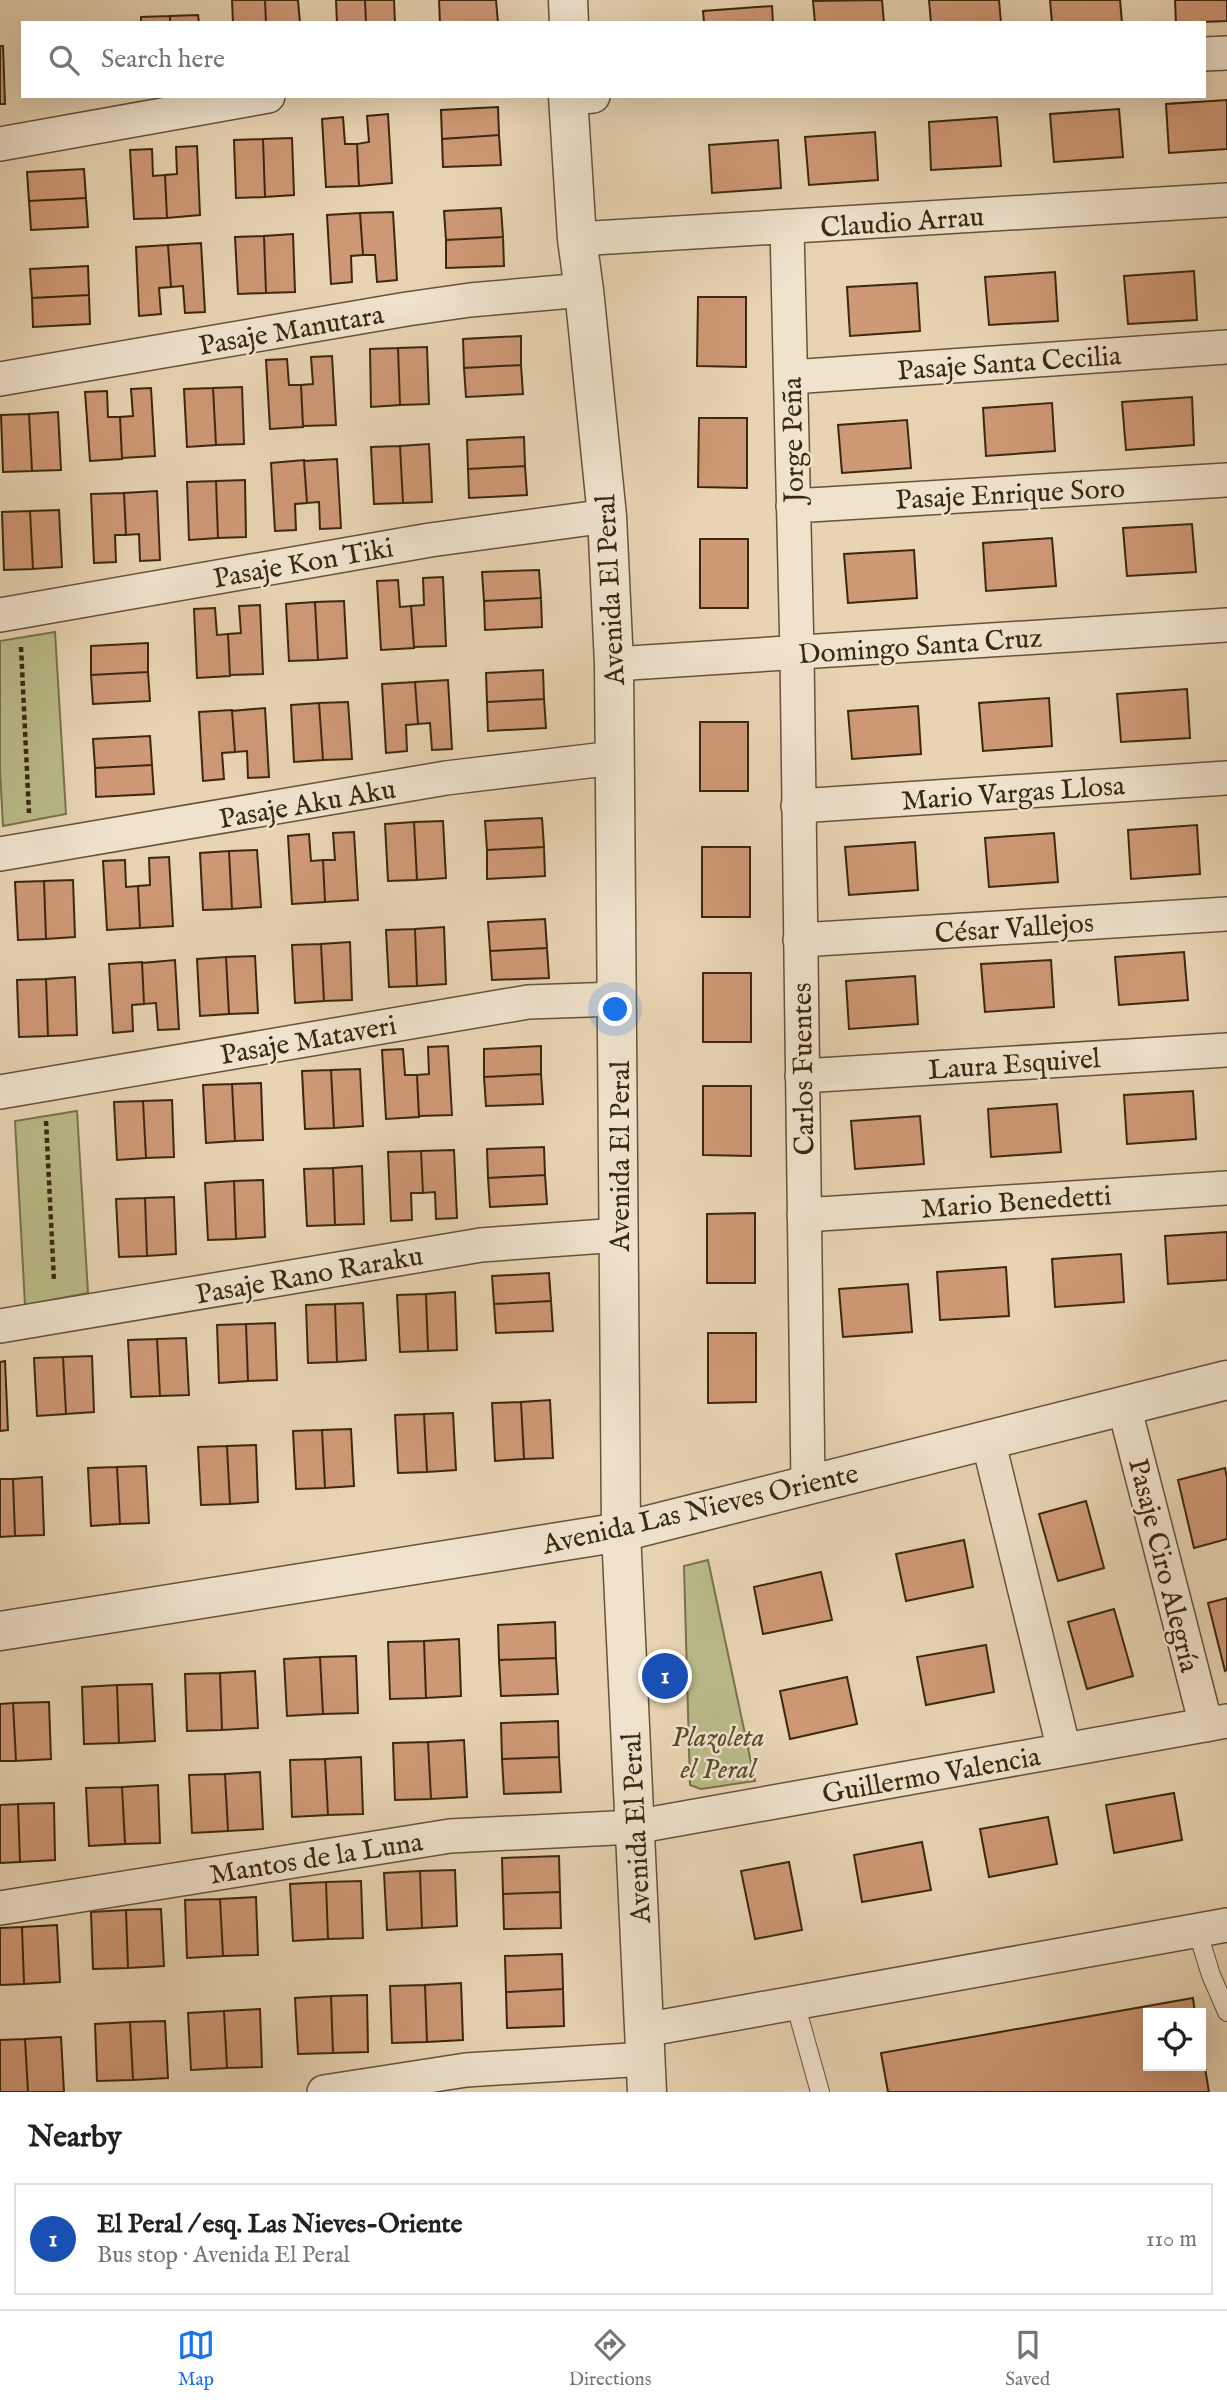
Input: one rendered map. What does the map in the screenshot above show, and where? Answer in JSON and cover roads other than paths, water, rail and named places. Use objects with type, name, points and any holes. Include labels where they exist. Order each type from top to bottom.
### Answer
[{"type":"street","points":[[568,0],[569,21]]},
{"type":"street","points":[[1206,54],[1227,53]]},
{"type":"street","points":[[0,144],[257,98]]},
{"type":"street","name":"Avenida El Peral","points":[[577,98],[577,239],[607,516],[614,664],[621,1532],[646,2061]]},
{"type":"street","name":"Claudio Arrau","points":[[577,239],[1227,200]]},
{"type":"street","name":"Jorge Peña","points":[[787,228],[797,653]]},
{"type":"street","name":"Pasaje Manutara","points":[[0,379],[407,309],[584,289]]},
{"type":"street","name":"Pasaje Santa Cecilia","points":[[791,377],[1227,347]]},
{"type":"street","name":"Pasaje Enrique Soro","points":[[793,506],[1227,480]]},
{"type":"street","name":"Pasaje Kon Tiki","points":[[10,613],[430,540],[607,516]]},
{"type":"street","name":"Domingo Santa Cruz","points":[[614,664],[1227,625]]},
{"type":"street","name":"Carlos Fuentes","points":[[797,653],[808,1485]]},
{"type":"street","name":"Pasaje Aku Aku","points":[[15,851],[446,779],[614,758]]},
{"type":"street","name":"Mario Vargas Llosa","points":[[798,806],[1227,778]]},
{"type":"street","name":"César Vallejos","points":[[800,940],[1227,914]]},
{"type":"street","name":"Pasaje Mataveri","points":[[0,1092],[528,1002],[618,999]]},
{"type":"street","name":"Laura Esquivel","points":[[802,1076],[1227,1050]]},
{"type":"street","name":"Mario Benedetti","points":[[804,1215],[1227,1188]]},
{"type":"street","name":"Pasaje Rano Raraku","points":[[0,1326],[481,1245],[619,1235]]},
{"type":"street","name":"Avenida Las Nieves Oriente","points":[[0,1631],[621,1532],[1227,1380]]},
{"type":"street","name":"Pasaje Ciro Alegría","points":[[1124,1406],[1216,1723]]},
{"type":"street","points":[[988,1440],[1064,1751]]},
{"type":"street","name":"Guillermo Valencia","points":[[634,1827],[1216,1723]]},
{"type":"street","name":"Mantos de la Luna","points":[[0,1908],[450,1836],[634,1827]]},
{"type":"street","points":[[324,2092],[466,2070],[646,2061],[795,2003],[1212,1928]]},
{"type":"lane","points":[[1212,1928],[1211,1975],[1227,2012]]},
{"type":"lane","points":[[795,2003],[820,2092]]},
{"type":"place","name":"El Peral / esq. Las Nieves-Oriente","points":[[665,1676]]},
{"type":"park label","name":"Plazoleta el Peral","points":[[718,1752]]}]
